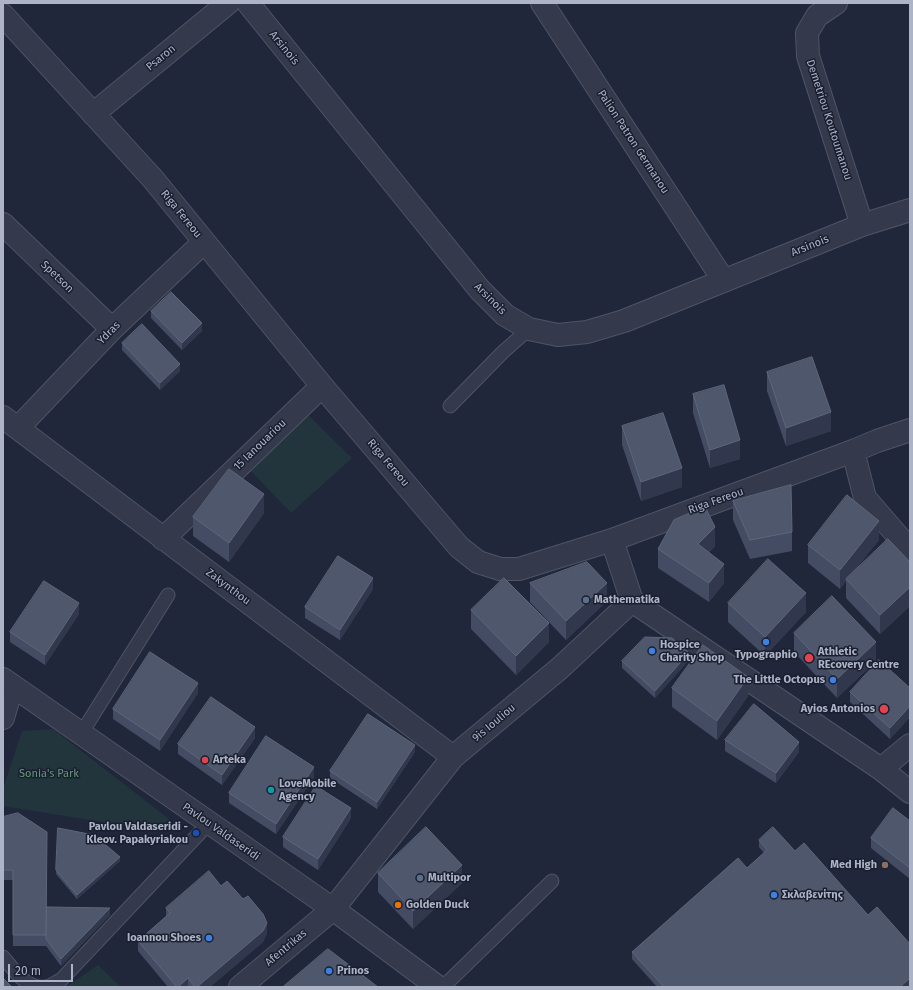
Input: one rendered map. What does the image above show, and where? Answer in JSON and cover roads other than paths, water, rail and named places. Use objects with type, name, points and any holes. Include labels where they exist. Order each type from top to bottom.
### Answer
[{"type":"street","name":"Psaron","points":[[93,114],[228,3]]},
{"type":"street","name":"Arsinois","points":[[248,3],[480,290],[504,315],[528,329],[558,335],[586,332],[624,321],[862,225],[910,210]]},
{"type":"street","name":"Palion Patron Germanou","points":[[542,3],[724,281]]},
{"type":"street","name":"Demetriou Koutoumanou","points":[[836,3],[817,16],[807,33],[808,56],[862,225]]},
{"type":"street","name":"Riga Fereou","points":[[3,15],[153,179],[322,386],[459,548],[478,562],[500,569],[519,568],[612,540],[910,430]]},
{"type":"street","name":"Spetson","points":[[3,224],[112,329]]},
{"type":"street","name":"Ydras","points":[[11,423],[204,242]]},
{"type":"street","name":"15 Ianouariou","points":[[163,538],[322,386]]},
{"type":"street","name":"Zakynthou","points":[[11,423],[453,757]]},
{"type":"street","points":[[853,451],[865,498],[910,550]]},
{"type":"street","points":[[612,540],[632,601],[881,769],[910,792]]},
{"type":"street","name":"9is Iouliou","points":[[333,910],[453,757],[560,668],[632,601]]},
{"type":"street","points":[[3,718],[8,683]]},
{"type":"street","name":"Pavlou Valdaseridi","points":[[8,683],[333,910],[438,987]]},
{"type":"street","points":[[881,769],[910,745]]},
{"type":"street","name":"Afentrikas","points":[[240,987],[333,910]]},
{"type":"lane","points":[[450,406],[528,329]]},
{"type":"lane","points":[[81,734],[168,595]]},
{"type":"lane","points":[[3,957],[19,976],[35,987],[47,987],[61,980],[209,823]]},
{"type":"lane","points":[[443,987],[552,881]]},
{"type":"place","name":"Mathematika","points":[[586,600]]},
{"type":"place","name":"Typographio","points":[[766,642]]},
{"type":"place","name":"Hospice Charity Shop","points":[[652,651]]},
{"type":"place","name":"Athletic REcovery Centre","points":[[809,658]]},
{"type":"place","name":"The Little Octopus","points":[[833,680]]},
{"type":"place","name":"Ayios Antonios","points":[[884,709]]},
{"type":"place","name":"Arteka","points":[[205,760]]},
{"type":"place","name":"LoveMobile Agency","points":[[271,790]]},
{"type":"place","name":"Pavlou Valdaseridi - Kleov. Papakyriakou","points":[[196,833]]},
{"type":"place","name":"Med High","points":[[885,865]]},
{"type":"place","name":"Multipor","points":[[420,878]]},
{"type":"place","name":"Σκλαβενίτης","points":[[774,895]]},
{"type":"place","name":"Golden Duck","points":[[398,905]]},
{"type":"place","name":"Ioannou Shoes","points":[[209,938]]},
{"type":"place","name":"Prinos","points":[[329,971]]},
{"type":"park label","name":"Sonia's Park","points":[[49,774]]}]
